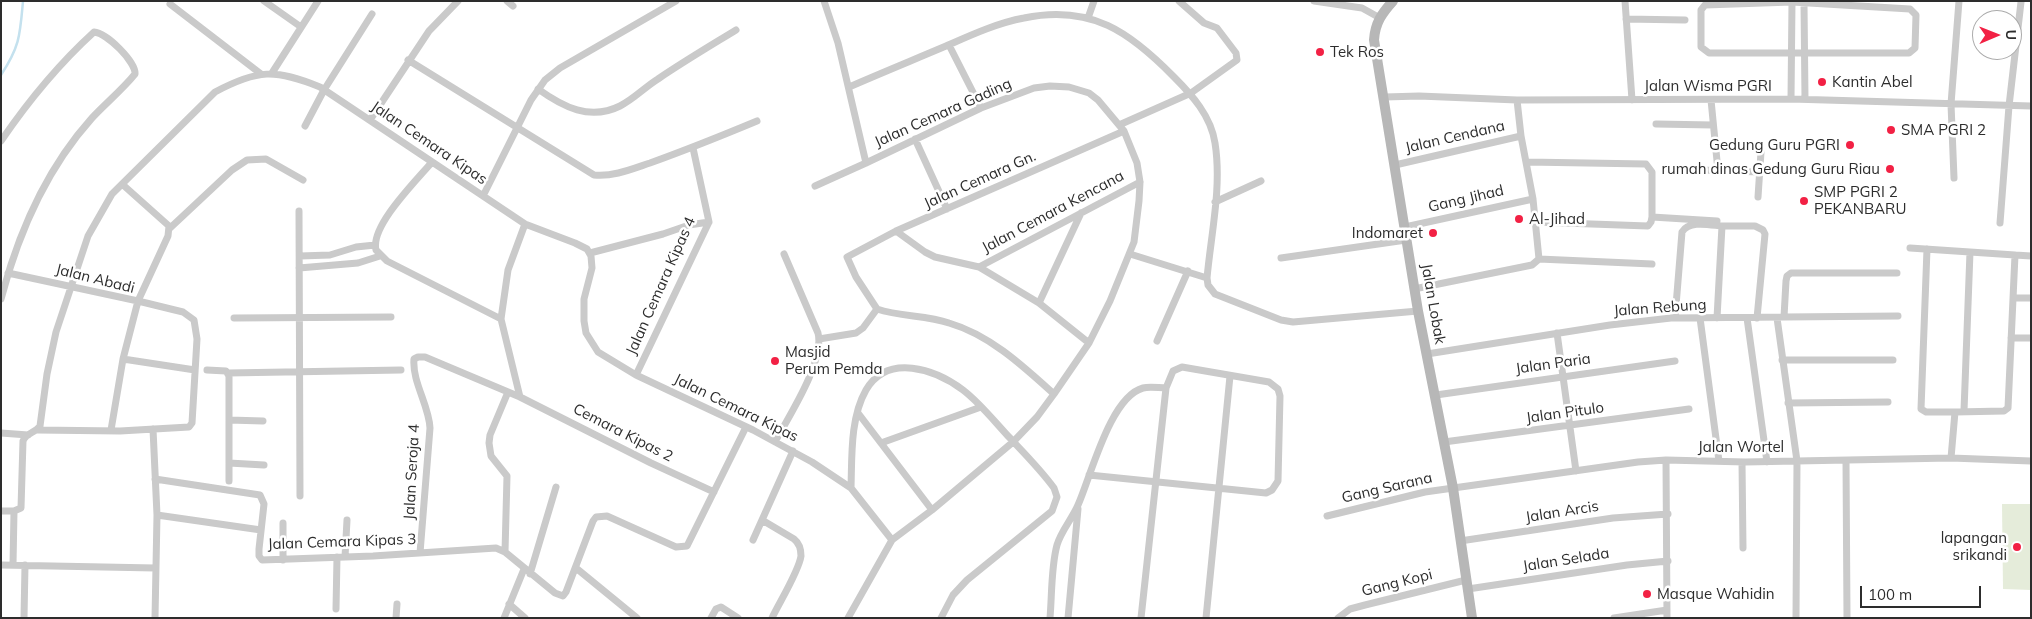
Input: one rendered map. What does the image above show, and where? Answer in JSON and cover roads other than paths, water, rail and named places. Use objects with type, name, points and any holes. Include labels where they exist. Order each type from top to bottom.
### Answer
[{"type":"main road","name":"Jalan Lobak","points":[[1393,1],[1380,18],[1374,40],[1385,97],[1418,312],[1453,488],[1472,618]]},
{"type":"street","points":[[264,1],[301,26]]},
{"type":"street","points":[[272,73],[318,1]]},
{"type":"street","points":[[370,120],[408,60],[435,24],[458,1]]},
{"type":"street","points":[[483,196],[531,100],[546,80],[560,68],[676,1]]},
{"type":"street","name":"Jalan Cemara Gading","points":[[824,1],[838,43],[866,163],[981,108],[1034,88],[1050,86],[1069,87],[1089,93],[1098,100],[1124,131],[1134,154],[1140,182],[1136,230],[1130,254],[1110,301],[1089,343],[1037,417],[1014,442],[932,510],[892,540],[848,618]]},
{"type":"street","points":[[1088,18],[1094,1]]},
{"type":"street","points":[[1119,125],[1191,93],[1236,62],[1237,55],[1217,28],[1204,23],[1179,1]]},
{"type":"street","points":[[1954,178],[1951,104],[1959,1]]},
{"type":"street","points":[[1319,2],[1362,8],[1380,18]]},
{"type":"street","points":[[1623,2],[1632,100]]},
{"type":"street","points":[[1791,99],[1792,2]]},
{"type":"street","points":[[2000,223],[2009,106],[2021,2]]},
{"type":"street","points":[[1804,3],[1804,99]]},
{"type":"street","points":[[1804,3],[1908,8],[1913,10],[1916,15],[1915,48],[1909,53],[1792,53],[1706,52],[1701,47],[1701,10],[1708,4],[1804,3]]},
{"type":"street","points":[[170,4],[262,74]]},
{"type":"street","points":[[305,126],[324,90],[372,14]]},
{"type":"street","points":[[848,87],[977,32],[1024,18],[1052,15],[1088,18],[1108,25],[1129,36],[1147,49],[1191,93],[1212,128],[1217,159],[1215,202],[1207,278],[1211,291],[1219,297],[1281,320],[1293,322],[1418,312]]},
{"type":"street","points":[[1626,20],[1685,20]]},
{"type":"street","points":[[538,89],[558,103],[576,111],[611,110],[621,106],[656,80],[736,30]]},
{"type":"street","points":[[1,141],[16,119],[94,32],[98,32],[131,60],[136,69],[135,74],[91,119],[62,157],[36,203],[8,273],[1,299]]},
{"type":"street","points":[[949,45],[981,108]]},
{"type":"street","points":[[408,60],[594,175],[602,176],[622,172],[693,148],[757,121]]},
{"type":"street","name":"Jalan Cemara Kipas","points":[[37,430],[42,416],[47,374],[56,332],[94,222],[112,194],[215,92],[233,82],[272,73],[287,75],[324,90],[525,224],[584,246],[590,253],[592,268],[584,310],[586,333],[598,352],[636,375],[793,451],[851,488],[892,540]]},
{"type":"street","name":"Jalan Wisma PGRI","points":[[1385,97],[1419,96],[1517,100],[1804,99],[2031,106]]},
{"type":"street","points":[[1517,100],[1521,136],[1533,199],[1539,259]]},
{"type":"street","points":[[1712,100],[1718,171]]},
{"type":"street","points":[[1656,124],[1713,125]]},
{"type":"street","name":"Jalan Cemara Gn.","points":[[877,309],[856,277],[847,257],[896,232],[1124,131]]},
{"type":"street","name":"Jalan Cendana","points":[[1395,164],[1521,136]]},
{"type":"street","points":[[915,140],[948,209]]},
{"type":"street","name":"Jalan Cemara Kipas 4","points":[[636,375],[709,222],[693,148]]},
{"type":"street","points":[[1758,197],[1761,152]]},
{"type":"street","points":[[169,229],[232,170],[247,160],[266,159],[303,180]]},
{"type":"street","points":[[432,162],[396,204],[376,237],[375,245],[380,256],[426,282],[501,319]]},
{"type":"street","points":[[1527,162],[1649,165],[1652,175],[1652,218],[1650,224],[1645,226],[1535,222]]},
{"type":"street","points":[[815,186],[866,163]]},
{"type":"street","points":[[1672,169],[1760,172]]},
{"type":"street","points":[[1215,202],[1261,181]]},
{"type":"street","name":"Jalan Cemara Kencana","points":[[979,267],[1140,182]]},
{"type":"street","points":[[1,511],[14,511],[22,506],[21,450],[24,437],[37,430],[153,429],[189,427],[192,423],[197,339],[194,320],[183,312],[138,301],[168,236],[169,229],[165,222],[122,184]]},
{"type":"street","name":"Gang Jihad","points":[[1405,227],[1533,199]]},
{"type":"street","points":[[299,210],[300,496]]},
{"type":"street","points":[[1039,303],[1081,213]]},
{"type":"street","points":[[1652,218],[1755,223]]},
{"type":"street","points":[[590,253],[664,234],[690,225],[709,222]]},
{"type":"street","points":[[520,396],[501,319],[508,270],[525,224]]},
{"type":"street","points":[[1675,318],[1682,232],[1686,226],[1690,225],[1756,226],[1763,230],[1765,234],[1757,318]]},
{"type":"street","points":[[1717,318],[1722,226]]},
{"type":"street","points":[[896,232],[935,257],[979,267],[1039,303],[1089,343]]},
{"type":"street","points":[[1282,258],[1406,240]]},
{"type":"street","points":[[300,256],[343,252],[356,246],[375,245]]},
{"type":"street","points":[[1910,248],[2031,256]]},
{"type":"street","points":[[1927,249],[1921,408],[1926,412],[2007,409],[2014,255]]},
{"type":"street","points":[[343,252],[346,264]]},
{"type":"street","points":[[1964,411],[1970,252]]},
{"type":"street","points":[[776,442],[815,365],[819,338],[784,254]]},
{"type":"street","points":[[1130,254],[1207,278]]},
{"type":"street","points":[[319,255],[320,266]]},
{"type":"street","points":[[299,268],[358,263],[380,256]]},
{"type":"street","points":[[1414,289],[1532,265],[1539,259],[1652,264]]},
{"type":"street","points":[[1157,341],[1188,271]]},
{"type":"street","points":[[1796,618],[1797,461],[1782,360],[1780,317],[1786,281],[1791,272],[1897,273]]},
{"type":"street","name":"Jalan Abadi","points":[[8,273],[71,285],[138,301],[123,359],[111,430]]},
{"type":"street","points":[[2013,298],[2031,298]]},
{"type":"street","points":[[819,338],[856,333],[877,309],[943,321],[967,329],[1002,350],[1054,394]]},
{"type":"street","name":"Jalan Rebung","points":[[1427,354],[1610,325],[1675,318],[1898,316]]},
{"type":"street","points":[[234,318],[391,317]]},
{"type":"street","points":[[1700,318],[1719,461]]},
{"type":"street","points":[[1747,318],[1767,462]]},
{"type":"street","points":[[1557,333],[1576,471]]},
{"type":"street","points":[[2011,338],[2031,338]]},
{"type":"street","name":"Jalan Seroja 4","points":[[420,553],[430,423],[414,368],[414,359],[425,357],[520,396]]},
{"type":"street","points":[[123,359],[195,370]]},
{"type":"street","points":[[1782,360],[1893,360]]},
{"type":"street","name":"Jalan Paria","points":[[1436,395],[1675,361]]},
{"type":"street","points":[[851,488],[852,454],[858,413],[866,390],[878,376],[889,370],[906,367],[926,371],[956,385],[981,407],[1054,488],[1057,497],[1054,508],[1009,548],[966,580],[953,595],[941,618]]},
{"type":"street","points":[[1089,475],[1156,481],[1266,493],[1272,490],[1278,481],[1280,396],[1278,390],[1269,382],[1182,367],[1173,371],[1166,388],[1156,481],[1141,618]]},
{"type":"street","points":[[207,370],[223,370],[228,373],[401,370]]},
{"type":"street","points":[[228,373],[229,481]]},
{"type":"street","points":[[1206,618],[1230,376]]},
{"type":"street","points":[[1050,618],[1057,546],[1078,506],[1109,425],[1126,400],[1143,388],[1166,388]]},
{"type":"street","points":[[508,392],[490,435],[490,450],[494,461],[507,476],[505,552],[527,572],[555,593],[563,596],[596,516],[607,516],[676,547],[685,547],[690,543],[746,427]]},
{"type":"street","name":"Cemara Kipas 2","points":[[520,396],[651,463],[714,492]]},
{"type":"street","points":[[1788,403],[1888,402]]},
{"type":"street","points":[[881,443],[981,407]]},
{"type":"street","name":"Jalan Pitulo","points":[[1444,442],[1688,409]]},
{"type":"street","points":[[1951,458],[1955,412]]},
{"type":"street","points":[[858,413],[932,510]]},
{"type":"street","points":[[229,420],[264,421]]},
{"type":"street","points":[[153,429],[157,515],[155,618]]},
{"type":"street","points":[[1,433],[28,435]]},
{"type":"street","points":[[752,540],[793,451]]},
{"type":"street","name":"Jalan Wortel","points":[[1453,488],[1666,460],[1767,462],[1951,458],[2031,462]]},
{"type":"street","points":[[1666,460],[1668,514],[1667,618]]},
{"type":"street","points":[[1846,461],[1847,618]]},
{"type":"street","points":[[1742,462],[1743,548]]},
{"type":"street","points":[[229,463],[264,465]]},
{"type":"street","name":"Jalan Cemara Kipas 3","points":[[155,479],[260,495],[264,504],[258,553],[260,559],[283,560],[491,548],[505,552]]},
{"type":"street","points":[[504,618],[509,604],[527,572],[556,487]]},
{"type":"street","name":"Gang Sarana","points":[[1327,516],[1405,496],[1453,488]]},
{"type":"street","points":[[1068,618],[1078,506]]},
{"type":"street","points":[[13,565],[14,511]]},
{"type":"street","name":"Jalan Arcis","points":[[1460,541],[1614,518],[1668,514]]},
{"type":"street","points":[[157,515],[261,530]]},
{"type":"street","points":[[336,609],[347,520]]},
{"type":"street","points":[[762,520],[794,539],[801,551],[798,564],[772,618]]},
{"type":"street","points":[[283,523],[283,560]]},
{"type":"street","name":"Jalan Selada","points":[[1467,584],[1668,561]]},
{"type":"street","points":[[1,565],[155,568]]},
{"type":"street","points":[[24,618],[25,565]]},
{"type":"street","points":[[576,568],[637,618]]},
{"type":"street","name":"Gang Kopi","points":[[1338,618],[1350,609],[1365,605],[1467,584]]},
{"type":"street","points":[[396,618],[398,604]]},
{"type":"street","points":[[509,604],[525,618]]},
{"type":"street","points":[[711,618],[716,609],[721,607],[738,618]]},
{"type":"street","points":[[1614,618],[1667,610]]},
{"type":"waterway","points":[[1,75],[16,48],[23,1]]},
{"type":"place","name":"Tek Ros","points":[[1320,52]]},
{"type":"place","name":"Kantin Abel","points":[[1822,82]]},
{"type":"place","name":"SMA PGRI 2","points":[[1891,130]]},
{"type":"place","name":"Gedung Guru PGRI","points":[[1850,145]]},
{"type":"place","name":"rumah dinas Gedung Guru Riau","points":[[1890,169]]},
{"type":"place","name":"SMP PGRI 2 PEKANBARU","points":[[1804,201]]},
{"type":"place","name":"Al-Jihad","points":[[1519,219]]},
{"type":"place","name":"Indomaret","points":[[1433,233]]},
{"type":"place","name":"Masjid Perum Pemda","points":[[775,361]]},
{"type":"place","name":"lapangan srikandi","points":[[2017,547]]},
{"type":"place","name":"Masque Wahidin","points":[[1647,594]]}]
